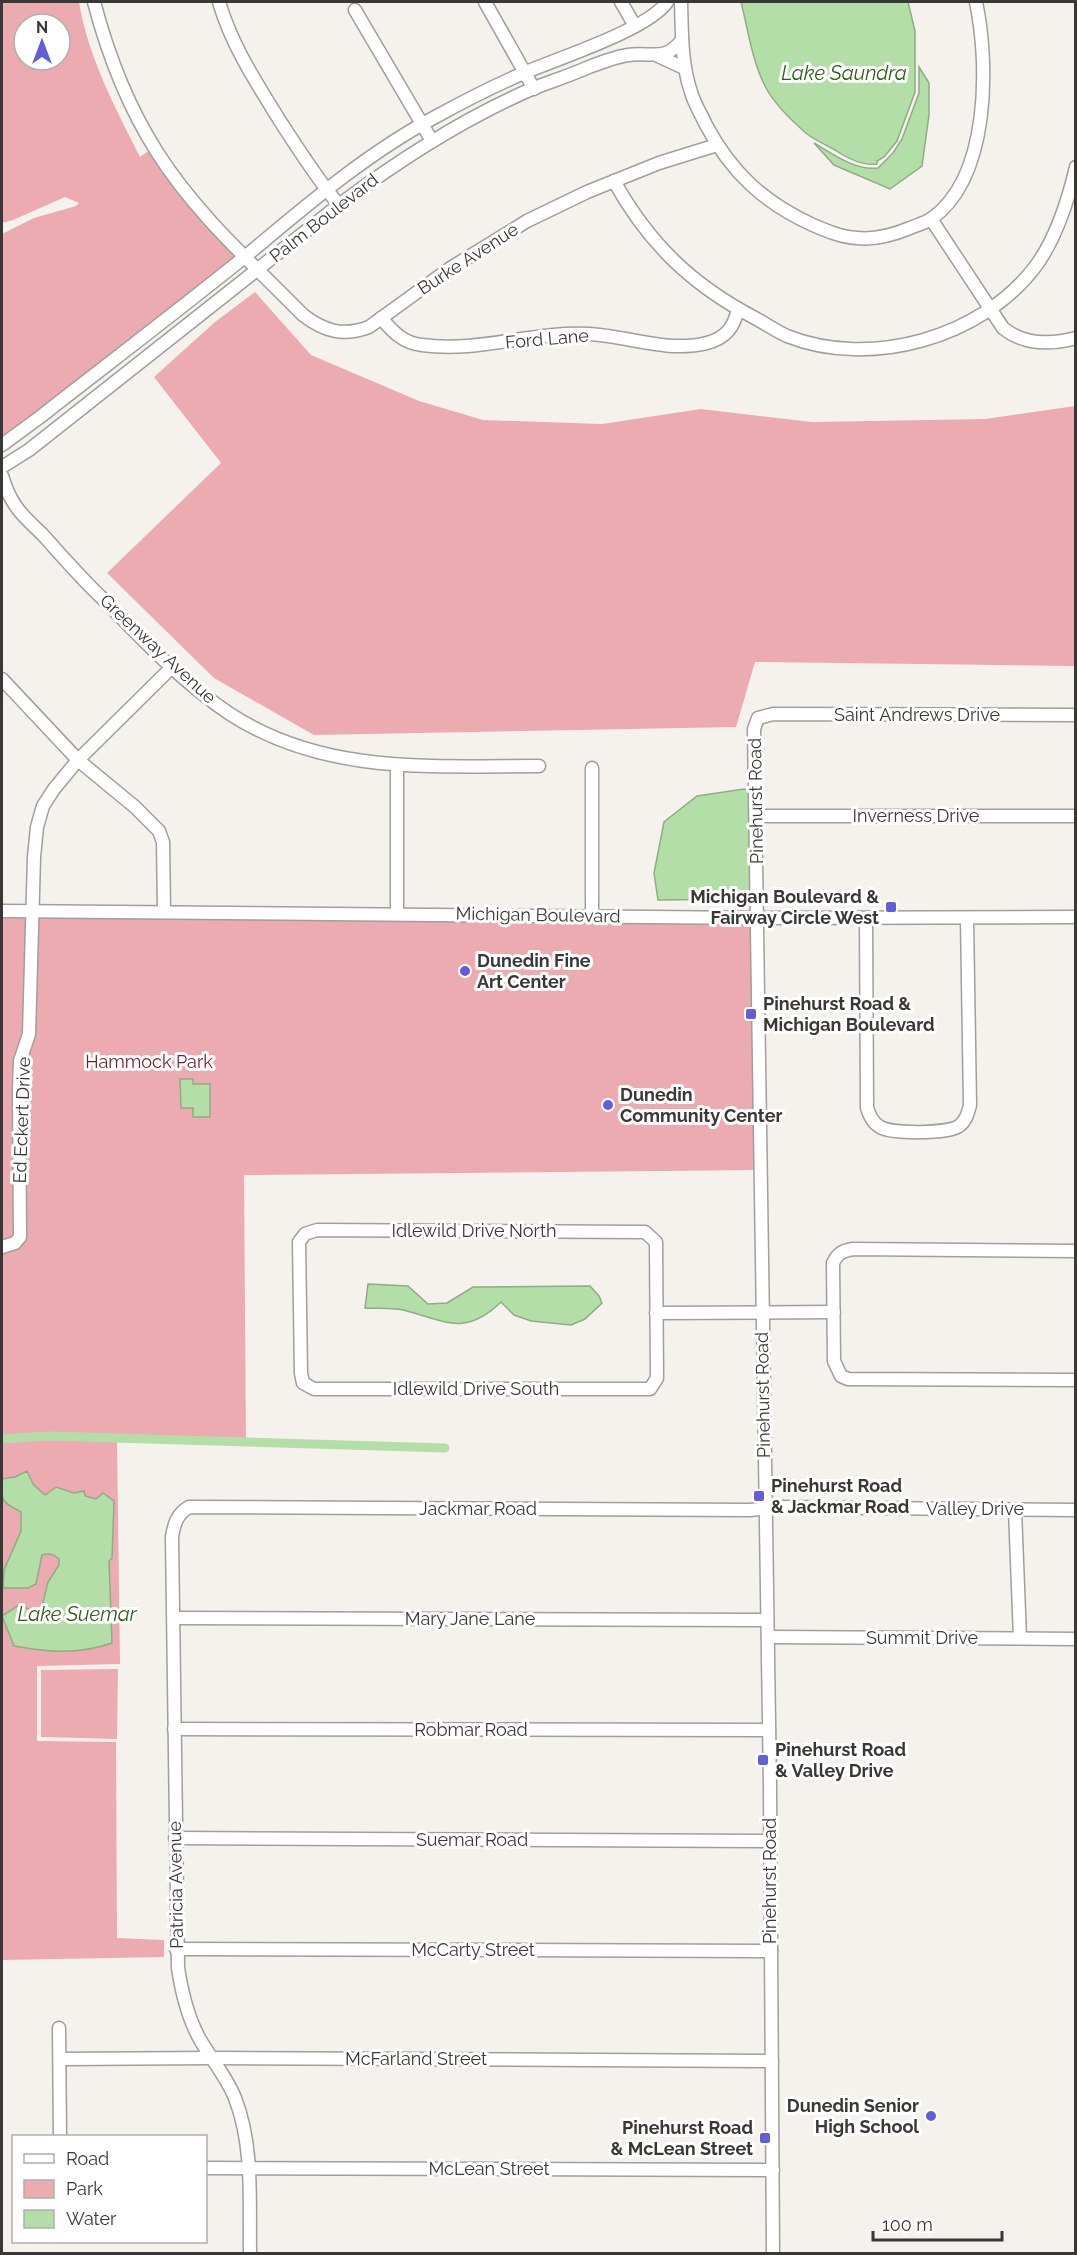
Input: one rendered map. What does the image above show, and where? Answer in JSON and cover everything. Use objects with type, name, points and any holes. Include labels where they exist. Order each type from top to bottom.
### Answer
[{"type":"street","name":"Burke Avenue","points":[[94,2],[103,36],[136,117],[180,185],[303,315],[328,330],[343,333],[357,331],[381,318],[449,269],[527,221],[614,181],[659,163],[717,145]]},
{"type":"street","points":[[219,2],[238,52],[259,89],[301,155],[339,205]]},
{"type":"street","points":[[485,2],[534,89]]},
{"type":"street","points":[[621,2],[635,26]]},
{"type":"street","name":"Palm Boulevard","points":[[2,446],[376,153],[420,125],[524,73],[635,26],[663,8],[667,2]]},
{"type":"street","points":[[681,2],[684,68],[691,94],[717,145],[749,185],[798,219],[830,233],[856,238],[877,238],[898,233],[931,219],[957,189],[977,143],[984,70],[976,2]]},
{"type":"street","points":[[355,10],[420,125],[432,141]]},
{"type":"street","points":[[658,56],[675,49],[682,40]]},
{"type":"street","name":"Palm Boulevard","points":[[2,467],[29,450],[378,175],[432,141],[534,89],[610,59],[630,54],[658,56]]},
{"type":"street","points":[[658,56],[684,68]]},
{"type":"street","points":[[614,181],[635,217],[658,246],[699,284],[738,309],[787,336],[844,348],[889,347],[918,341],[962,325],[990,309],[1012,292],[1047,248],[1067,201],[1076,167]]},
{"type":"street","points":[[931,219],[1003,328],[1015,337],[1028,341],[1047,342],[1076,338]]},
{"type":"street","name":"Ford Lane","points":[[381,318],[393,332],[405,341],[420,345],[471,345],[568,333],[612,336],[663,345],[686,345],[706,343],[728,333],[735,323],[738,309]]},
{"type":"street","points":[[168,317],[180,332]]},
{"type":"street","name":"Greenway Avenue","points":[[2,476],[15,506],[90,587],[172,668],[231,714],[266,734],[301,748],[334,757],[396,766],[539,766]]},
{"type":"street","points":[[32,910],[37,827],[43,806],[78,760],[172,668]]},
{"type":"street","points":[[2,679],[78,760],[135,807],[159,831],[163,842],[164,911]]},
{"type":"street","name":"Saint Andrews Drive","points":[[758,718],[773,714],[1076,716]]},
{"type":"street","name":"Pinehurst Road","points":[[758,718],[754,729],[759,918],[761,1312],[768,1637],[773,2253]]},
{"type":"street","points":[[396,766],[397,914]]},
{"type":"street","points":[[592,768],[592,916]]},
{"type":"street","name":"Inverness Drive","points":[[756,816],[1076,816]]},
{"type":"street","name":"Michigan Boulevard","points":[[2,910],[866,919],[1076,917]]},
{"type":"street","name":"Ed Eckert Drive","points":[[2,1247],[15,1243],[20,1238],[20,1061],[28,1034],[32,910]]},
{"type":"street","points":[[866,919],[867,1108],[870,1119],[879,1126],[897,1131],[952,1129],[961,1125],[966,1119],[970,1105],[967,918]]},
{"type":"street","name":"Idlewild Drive North","points":[[303,1383],[299,1242],[305,1234],[317,1230],[645,1232],[656,1242],[656,1313]]},
{"type":"street","points":[[1076,1251],[853,1249],[842,1251],[833,1263],[834,1361],[841,1376],[848,1379],[1076,1380]]},
{"type":"street","points":[[656,1313],[834,1312]]},
{"type":"street","name":"Idlewild Drive South","points":[[303,1383],[314,1389],[650,1389],[657,1378],[656,1313]]},
{"type":"street","name":"Jackmar Road","points":[[189,1507],[766,1509]]},
{"type":"street","name":"Patricia Avenue","points":[[189,1507],[182,1511],[174,1526],[176,1949],[186,2007],[201,2041],[226,2078],[247,2137],[250,2253]]},
{"type":"street","name":"Valley Drive","points":[[766,1509],[778,1507],[1076,1510]]},
{"type":"street","points":[[1015,1510],[1020,1638]]},
{"type":"street","name":"Mary Jane Lane","points":[[174,1618],[767,1620]]},
{"type":"street","name":"Summit Drive","points":[[768,1637],[1076,1639]]},
{"type":"street","name":"Robmar Road","points":[[174,1729],[769,1731]]},
{"type":"street","name":"Suemar Road","points":[[175,1838],[770,1841]]},
{"type":"street","name":"McCarty Street","points":[[176,1949],[771,1951]]},
{"type":"street","points":[[59,2028],[60,2135]]},
{"type":"street","name":"McFarland Street","points":[[60,2059],[772,2061]]},
{"type":"street","name":"McLean Street","points":[[207,2168],[773,2170]]},
{"type":"green space","points":[[2,2],[79,2],[96,62],[140,157],[150,150],[238,255],[2,439],[2,234],[34,218],[76,206],[79,203],[65,197],[2,223]]},
{"type":"green space","points":[[255,292],[311,355],[419,401],[483,420],[602,424],[701,409],[812,422],[985,419],[1075,406],[1075,666],[755,662],[736,727],[314,735],[214,678],[107,573],[221,463],[154,377],[215,322]]},
{"type":"green space","name":"Hammock Park","points":[[2,913],[759,918],[760,1170],[244,1175],[246,1445],[117,1441],[120,1664],[37,1666],[37,1741],[116,1742],[117,1938],[164,1940],[164,1957],[2,1960]]},
{"type":"green space","points":[[118,1669],[117,1739],[41,1737],[41,1670]]},
{"type":"water","name":"Lake Saundra","points":[[741,2],[908,2],[915,31],[915,92],[897,141],[884,157],[877,161],[877,164],[855,161],[813,138],[795,124],[778,106],[765,86],[757,66]]},
{"type":"water","points":[[919,67],[929,83],[929,115],[922,166],[890,189],[834,165],[814,143],[844,161],[861,167],[878,168],[893,153],[902,139],[919,93]]},
{"type":"water","points":[[744,789],[751,792],[750,899],[658,900],[654,873],[664,822],[697,796]]},
{"type":"water","points":[[180,1079],[193,1079],[193,1084],[210,1084],[210,1117],[193,1117],[193,1108],[181,1108]]},
{"type":"water","points":[[368,1284],[408,1286],[428,1304],[447,1303],[473,1287],[590,1286],[602,1303],[585,1319],[571,1325],[531,1321],[514,1315],[501,1302],[489,1313],[477,1319],[466,1323],[456,1323],[402,1310],[365,1308]]},
{"type":"water","name":"Lake Suemar","points":[[27,1471],[33,1484],[45,1495],[56,1487],[74,1493],[84,1491],[85,1496],[96,1499],[103,1493],[114,1501],[112,1558],[109,1561],[112,1643],[75,1651],[39,1650],[14,1646],[2,1616],[19,1605],[40,1614],[48,1582],[59,1565],[59,1559],[55,1556],[42,1555],[36,1584],[28,1588],[3,1588],[4,1570],[21,1531],[21,1512],[6,1503],[2,1497],[2,1479],[15,1477]]},
{"type":"waterway","points":[[2,1439],[48,1436],[445,1448]]},
{"type":"place","name":"Michigan Boulevard & Fairway Circle West","points":[[891,907]]},
{"type":"place","name":"Dunedin Fine Art Center","points":[[465,971]]},
{"type":"place","name":"Pinehurst Road & Michigan Boulevard","points":[[751,1014]]},
{"type":"place","name":"Dunedin Community Center","points":[[608,1105]]},
{"type":"place","name":"Pinehurst Road & Jackmar Road","points":[[759,1496]]},
{"type":"place","name":"Pinehurst Road & Valley Drive","points":[[763,1760]]},
{"type":"place","name":"Dunedin Senior High School","points":[[931,2116]]},
{"type":"place","name":"Pinehurst Road & McLean Street","points":[[765,2138]]}]
